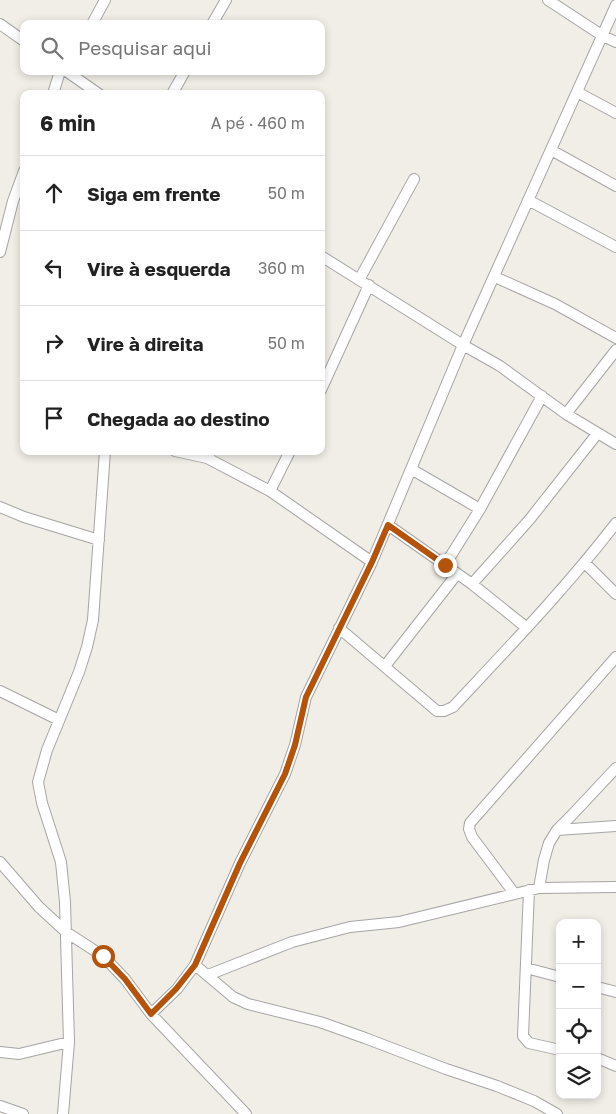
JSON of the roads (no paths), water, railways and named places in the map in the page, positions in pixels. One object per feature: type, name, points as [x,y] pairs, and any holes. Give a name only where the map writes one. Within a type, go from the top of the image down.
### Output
[{"type":"street","points":[[94,20],[105,0]]},
{"type":"street","points":[[214,20],[226,0]]},
{"type":"street","points":[[548,0],[603,36],[616,42]]},
{"type":"street","points":[[151,1014],[176,989],[195,965],[240,863],[285,774],[295,745],[306,697],[372,562],[463,345],[616,5]]},
{"type":"street","points":[[0,24],[20,38]]},
{"type":"street","points":[[53,90],[59,75]]},
{"type":"street","points":[[72,75],[92,90]]},
{"type":"street","points":[[174,90],[183,75]]},
{"type":"street","points":[[577,92],[616,113]]},
{"type":"street","points":[[551,150],[616,186]]},
{"type":"street","points":[[359,280],[414,180]]},
{"type":"street","points":[[0,252],[20,182]]},
{"type":"street","points":[[528,200],[616,247]]},
{"type":"street","points":[[325,259],[500,366],[566,414],[616,444]]},
{"type":"street","points":[[495,277],[555,304],[616,338]]},
{"type":"street","points":[[325,381],[369,285]]},
{"type":"street","points":[[566,414],[616,350]]},
{"type":"street","points":[[445,565],[480,509],[542,396]]},
{"type":"street","points":[[472,584],[530,519],[597,434]]},
{"type":"street","points":[[63,1114],[69,1042],[66,932],[61,862],[42,803],[38,782],[47,750],[79,672],[93,620],[106,455]]},
{"type":"street","points":[[209,455],[270,491],[372,562]]},
{"type":"street","points":[[270,491],[288,455]]},
{"type":"street","points":[[411,469],[480,509]]},
{"type":"street","points":[[0,507],[24,517],[99,540]]},
{"type":"street","points":[[340,628],[437,711],[444,711],[453,707],[528,628],[585,563],[616,523]]},
{"type":"street","points":[[388,525],[472,584],[528,628]]},
{"type":"street","points":[[585,563],[616,594]]},
{"type":"street","points":[[384,666],[457,574]]},
{"type":"street","points":[[514,893],[472,837],[469,829],[470,823],[616,657]]},
{"type":"street","points":[[0,691],[59,720]]},
{"type":"street","points":[[556,1049],[529,1043],[523,1036],[526,968],[534,889],[549,843],[556,830],[572,816],[616,768]]},
{"type":"street","points":[[556,830],[616,826]]},
{"type":"street","points":[[0,862],[38,907],[66,932],[103,956],[125,979],[151,1014],[246,1114]]},
{"type":"street","points":[[208,975],[300,940],[350,927],[399,922],[534,889],[616,887]]},
{"type":"street","points":[[195,965],[233,997],[248,1004],[320,1022],[365,1038],[534,1101],[557,1114]]},
{"type":"street","points":[[526,968],[556,976]]},
{"type":"street","points":[[601,988],[616,992]]},
{"type":"street","points":[[0,1052],[19,1054],[69,1042]]},
{"type":"street","points":[[601,1060],[616,1066]]},
{"type":"street","points":[[0,1106],[23,1114]]}]
